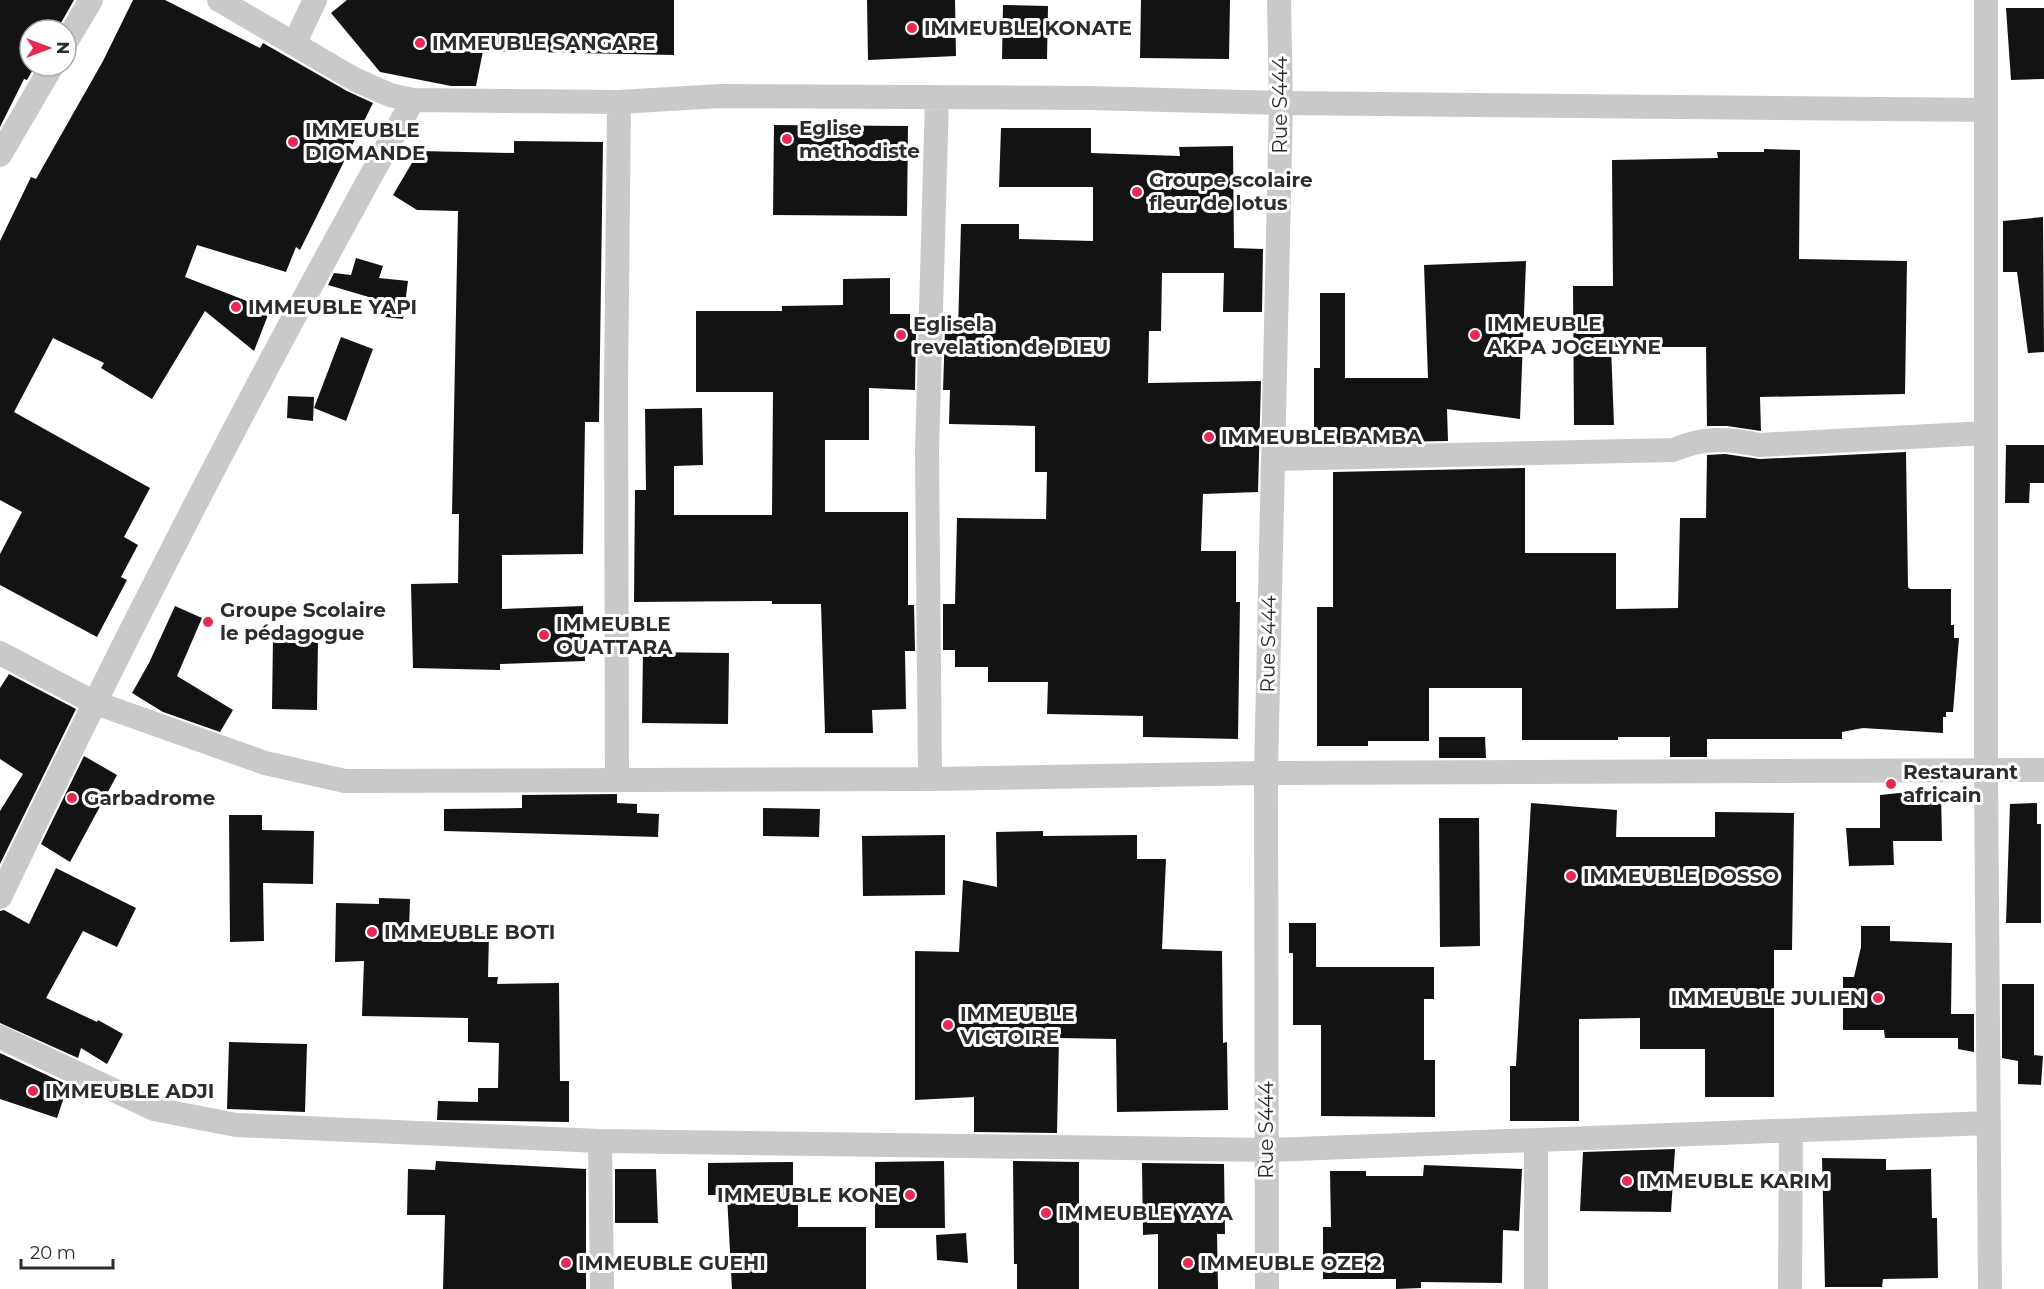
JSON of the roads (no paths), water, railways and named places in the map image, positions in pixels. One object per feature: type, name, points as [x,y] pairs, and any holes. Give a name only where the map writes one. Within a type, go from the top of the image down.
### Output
[{"type":"street","points":[[78,22],[91,0]]},
{"type":"street","points":[[219,0],[295,42],[354,79],[390,95],[412,100],[619,102],[720,96],[1090,98],[1281,103],[1986,110]]},
{"type":"street","points":[[295,42],[315,0]]},
{"type":"street","name":"Rue S444","points":[[1267,1289],[1266,773],[1281,103],[1279,0]]},
{"type":"street","points":[[1986,0],[1989,1289]]},
{"type":"street","points":[[0,155],[45,78]]},
{"type":"street","points":[[930,779],[927,452],[937,98]]},
{"type":"street","points":[[0,897],[93,702],[343,224],[412,100]]},
{"type":"street","points":[[617,779],[616,386],[619,102]]},
{"type":"street","points":[[1273,459],[1673,450],[1702,439],[1728,438],[1759,445],[1986,433]]},
{"type":"street","points":[[0,653],[93,702],[265,763],[345,781],[435,783],[617,779],[930,779],[1266,773],[2044,770]]},
{"type":"street","points":[[0,1037],[154,1109],[236,1125],[600,1141],[1266,1150],[1989,1123]]},
{"type":"street","points":[[1790,1289],[1791,1132]]},
{"type":"street","points":[[600,1141],[602,1289]]},
{"type":"street","points":[[1536,1141],[1536,1289]]},
{"type":"place","name":"IMMEUBLE KONATE","points":[[912,28]]},
{"type":"place","name":"IMMEUBLE SANGARE","points":[[420,43]]},
{"type":"place","name":"Eglise methodiste","points":[[787,139]]},
{"type":"place","name":"IMMEUBLE DIOMANDE","points":[[293,142]]},
{"type":"place","name":"Groupe scolaire fleur de lotus","points":[[1137,192]]},
{"type":"place","name":"IMMEUBLE YAPI","points":[[236,307]]},
{"type":"place","name":"Eglisela revelation de DIEU","points":[[901,335]]},
{"type":"place","name":"IMMEUBLE AKPA JOCELYNE","points":[[1475,335]]},
{"type":"place","name":"IMMEUBLE BAMBA","points":[[1209,437]]},
{"type":"place","name":"Groupe Scolaire le pédagogue","points":[[208,622]]},
{"type":"place","name":"IMMEUBLE OUATTARA","points":[[544,635]]},
{"type":"place","name":"Restaurant africain","points":[[1891,784]]},
{"type":"place","name":"Garbadrome","points":[[72,798]]},
{"type":"place","name":"IMMEUBLE DOSSO","points":[[1571,876]]},
{"type":"place","name":"IMMEUBLE BOTI","points":[[372,932]]},
{"type":"place","name":"IMMEUBLE JULIEN","points":[[1878,998]]},
{"type":"place","name":"IMMEUBLE VICTOIRE","points":[[948,1025]]},
{"type":"place","name":"IMMEUBLE ADJI","points":[[33,1091]]},
{"type":"place","name":"IMMEUBLE KARIM","points":[[1627,1181]]},
{"type":"place","name":"IMMEUBLE KONE","points":[[910,1195]]},
{"type":"place","name":"IMMEUBLE YAYA","points":[[1046,1213]]},
{"type":"place","name":"IMMEUBLE GUEHI","points":[[566,1263]]},
{"type":"place","name":"IMMEUBLE OZE 2","points":[[1188,1263]]}]
